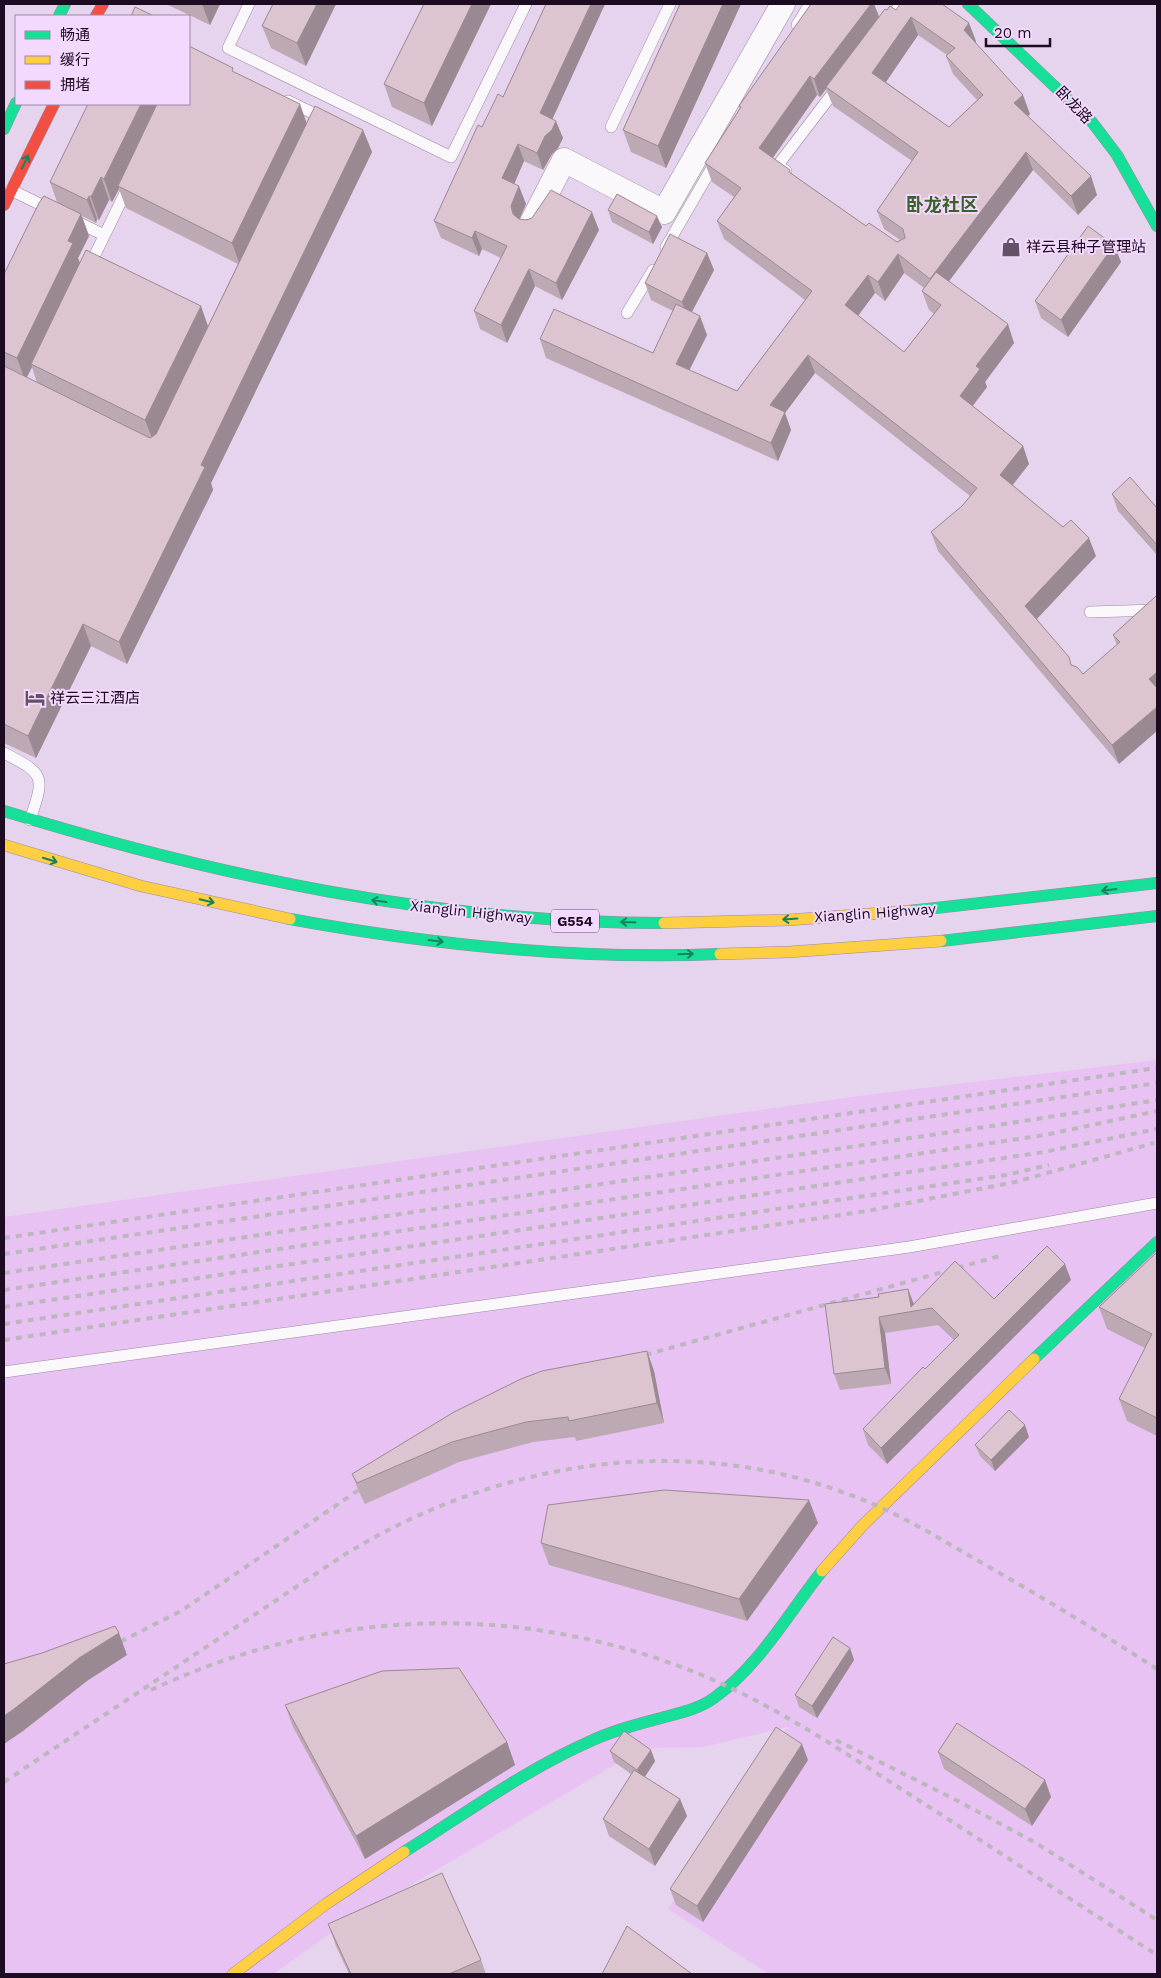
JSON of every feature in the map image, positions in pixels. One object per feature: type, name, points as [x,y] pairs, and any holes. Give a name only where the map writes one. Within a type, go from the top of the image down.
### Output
[{"type":"main road","name":"卧龙路","points":[[968,4],[1092,122],[1117,155],[1157,226]]},
{"type":"main road","points":[[4,129],[16,105]]},
{"type":"main road","points":[[4,206],[54,105]]},
{"type":"main road","name":"Xianglin Highway","points":[[4,811],[154,856],[264,881],[421,907],[570,921],[769,920],[967,906],[1157,883]]},
{"type":"main road","name":"G554","points":[[4,845],[146,886],[257,912],[408,938],[527,950],[667,955],[780,951],[970,938],[1157,916]]},
{"type":"main road","points":[[233,1974],[318,1910],[374,1871],[557,1757],[594,1739],[629,1726],[694,1709],[712,1700],[729,1687],[753,1661],[821,1573],[863,1526],[1124,1271],[1157,1242]]},
{"type":"street","points":[[531,224],[564,160],[664,212],[783,4]]},
{"type":"lane","points":[[249,4],[228,48],[451,157],[526,4]]},
{"type":"lane","points":[[611,128],[670,4]]},
{"type":"lane","points":[[791,35],[810,4]]},
{"type":"lane","points":[[878,32],[900,4]]},
{"type":"lane","points":[[794,176],[778,165],[849,71]]},
{"type":"lane","points":[[278,96],[321,118],[312,135]]},
{"type":"lane","points":[[627,314],[722,150]]},
{"type":"lane","points":[[83,278],[134,174]]},
{"type":"lane","points":[[11,190],[104,235]]},
{"type":"lane","points":[[1090,612],[1156,610]]},
{"type":"lane","points":[[1140,623],[1156,610]]},
{"type":"lane","points":[[4,753],[32,767],[40,781],[40,792],[30,820]]},
{"type":"lane","points":[[4,1372],[909,1247],[1157,1203]]},
{"type":"shaded area","points":[[1157,1060],[1157,1974],[769,1974],[668,1909],[787,1727],[703,1747],[643,1748],[338,1928],[273,1974],[4,1974],[4,1217],[874,1094]]},
{"type":"building","points":[[273,4],[317,4],[297,43],[262,26]]},
{"type":"building","points":[[424,4],[472,4],[424,103],[384,84]]},
{"type":"building","points":[[546,4],[591,4],[540,113],[556,121],[552,130],[545,136],[537,153],[518,144],[502,178],[519,186],[511,206],[513,214],[519,219],[526,220],[532,218],[551,190],[592,212],[556,283],[529,269],[501,325],[474,311],[507,246],[475,231],[472,238],[434,221],[478,125],[482,127],[498,94],[503,97]]},
{"type":"building","points":[[680,4],[723,4],[658,146],[623,130]]},
{"type":"building","points":[[811,4],[871,4],[814,79],[810,76],[759,148],[790,170],[789,172],[866,226],[869,223],[897,242],[905,238],[903,229],[877,211],[918,152],[826,87],[885,9],[887,10],[890,6],[896,10],[900,4],[942,4],[969,23],[964,30],[1023,95],[1014,103],[1091,176],[1071,196],[1026,152],[930,279],[898,254],[878,282],[868,275],[845,305],[904,352],[941,305],[922,291],[936,272],[1008,324],[976,366],[980,369],[960,396],[1023,446],[1000,475],[1063,527],[1071,520],[1089,538],[1025,606],[1069,657],[1071,665],[1077,667],[1083,674],[1120,642],[1113,635],[1156,596],[1157,598],[1157,672],[1149,679],[1157,688],[1157,707],[1112,745],[931,532],[962,506],[977,488],[808,355],[770,405],[785,412],[771,443],[540,339],[554,309],[653,353],[676,304],[700,316],[676,364],[737,391],[812,291],[717,221],[741,188],[705,163],[741,107],[739,106]],"holes":[[[911,17],[955,48],[946,56],[983,95],[949,127],[872,73]]]},
{"type":"building","points":[[135,7],[152,15],[131,15]]},
{"type":"building","points":[[190,46],[233,68],[232,71],[300,104],[232,243],[118,186],[157,105],[190,105]]},
{"type":"building","points":[[88,105],[141,105],[104,179],[101,177],[91,197],[89,196],[87,200],[50,182]]},
{"type":"building","points":[[315,106],[363,130],[201,465],[205,467],[119,642],[83,624],[28,736],[4,724],[4,366],[150,438],[156,434]]},
{"type":"building","points":[[617,194],[657,216],[649,232],[608,210]]},
{"type":"building","points":[[44,196],[81,214],[68,241],[73,243],[17,358],[4,352],[4,274]]},
{"type":"building","points":[[1088,226],[1114,245],[1061,320],[1035,301]]},
{"type":"building","points":[[670,234],[707,253],[682,302],[645,283]]},
{"type":"building","points":[[86,250],[201,306],[145,420],[31,364]]},
{"type":"building","points":[[1130,477],[1157,508],[1157,545],[1112,494]]},
{"type":"building","points":[[1047,1246],[1065,1264],[881,1448],[863,1429],[923,1367],[925,1369],[959,1335],[932,1308],[879,1317],[885,1368],[834,1374],[825,1304],[879,1297],[878,1294],[908,1289],[911,1307],[955,1261],[994,1299]]},
{"type":"building","points":[[1157,1252],[1157,1418],[1119,1399],[1152,1334],[1099,1307]]},
{"type":"building","points":[[647,1351],[657,1403],[569,1421],[568,1417],[526,1422],[452,1442],[357,1483],[352,1474],[454,1412],[521,1379],[542,1371]]},
{"type":"building","points":[[1009,1410],[1025,1425],[991,1460],[975,1445]]},
{"type":"building","points":[[664,1490],[809,1500],[739,1599],[541,1543],[548,1505]]},
{"type":"building","points":[[115,1626],[119,1633],[79,1658],[4,1716],[4,1664],[42,1653]]},
{"type":"building","points":[[833,1637],[850,1648],[812,1706],[795,1695]]},
{"type":"building","points":[[459,1668],[507,1742],[356,1836],[285,1705],[382,1671]]},
{"type":"building","points":[[957,1723],[1045,1780],[1025,1809],[938,1752]]},
{"type":"building","points":[[776,1727],[802,1744],[697,1906],[670,1889]]},
{"type":"building","points":[[624,1731],[651,1750],[637,1770],[610,1751]]},
{"type":"building","points":[[634,1770],[680,1799],[649,1849],[603,1819]]},
{"type":"building","points":[[442,1873],[481,1960],[449,1974],[351,1974],[328,1924]]},
{"type":"building","points":[[627,1926],[692,1974],[602,1974]]},
{"type":"railway","points":[[4,1238],[1157,1068]]},
{"type":"railway","points":[[4,1254],[1157,1083]]},
{"type":"railway","points":[[4,1273],[1157,1100]]},
{"type":"railway","points":[[4,1290],[1045,1135],[1157,1111]]},
{"type":"railway","points":[[4,1307],[1044,1152],[1157,1129]]},
{"type":"railway","points":[[4,1340],[867,1211],[1015,1182],[1154,1143]]},
{"type":"railway","points":[[4,1324],[1006,1175],[1049,1165]]},
{"type":"railway","points":[[634,1358],[1000,1256]]},
{"type":"railway","points":[[4,1782],[344,1555],[401,1523],[462,1498],[524,1479],[588,1466],[652,1461],[717,1464],[782,1474],[862,1499],[928,1532],[1044,1599],[1157,1669]]},
{"type":"railway","points":[[110,1647],[181,1611],[369,1483]]},
{"type":"railway","points":[[151,1690],[216,1663],[282,1643],[348,1630],[415,1624],[483,1624],[550,1632],[617,1646],[714,1680],[798,1724],[1157,1955]]},
{"type":"railway","points":[[836,1740],[956,1800],[1036,1843],[1157,1920]]},
{"type":"traffic: fast","points":[[60,15],[65,4]]},
{"type":"traffic: fast","points":[[968,4],[1092,122],[1117,155],[1157,226]]},
{"type":"traffic: fast","points":[[4,129],[15,105]]},
{"type":"traffic: fast","points":[[4,811],[166,856],[330,892],[496,915],[580,921],[664,923]]},
{"type":"traffic: fast","points":[[909,911],[1157,883]]},
{"type":"traffic: fast","points":[[941,941],[1157,916]]},
{"type":"traffic: fast","points":[[290,919],[397,936],[504,948],[612,955],[720,954]]},
{"type":"traffic: fast","points":[[1034,1359],[1157,1242]]},
{"type":"traffic: fast","points":[[404,1852],[520,1778],[568,1752],[610,1733],[689,1710],[714,1698],[745,1671],[759,1655],[822,1571]]},
{"type":"traffic: slow","points":[[4,845],[141,886],[290,919]]},
{"type":"traffic: slow","points":[[664,923],[788,920],[909,911]]},
{"type":"traffic: slow","points":[[720,954],[789,952],[941,941]]},
{"type":"traffic: slow","points":[[822,1571],[863,1525],[1034,1359]]},
{"type":"traffic: slow","points":[[233,1974],[326,1904],[404,1852]]},
{"type":"traffic: jam","points":[[97,15],[103,4]]},
{"type":"traffic: jam","points":[[4,205],[54,105]]},
{"type":"place","name":"祥云县种子管理站","points":[[1011,247]]},
{"type":"place","name":"祥云三江酒店","points":[[35,698]]},
{"type":"district","name":"卧龙社区","points":[[942,205]]}]
